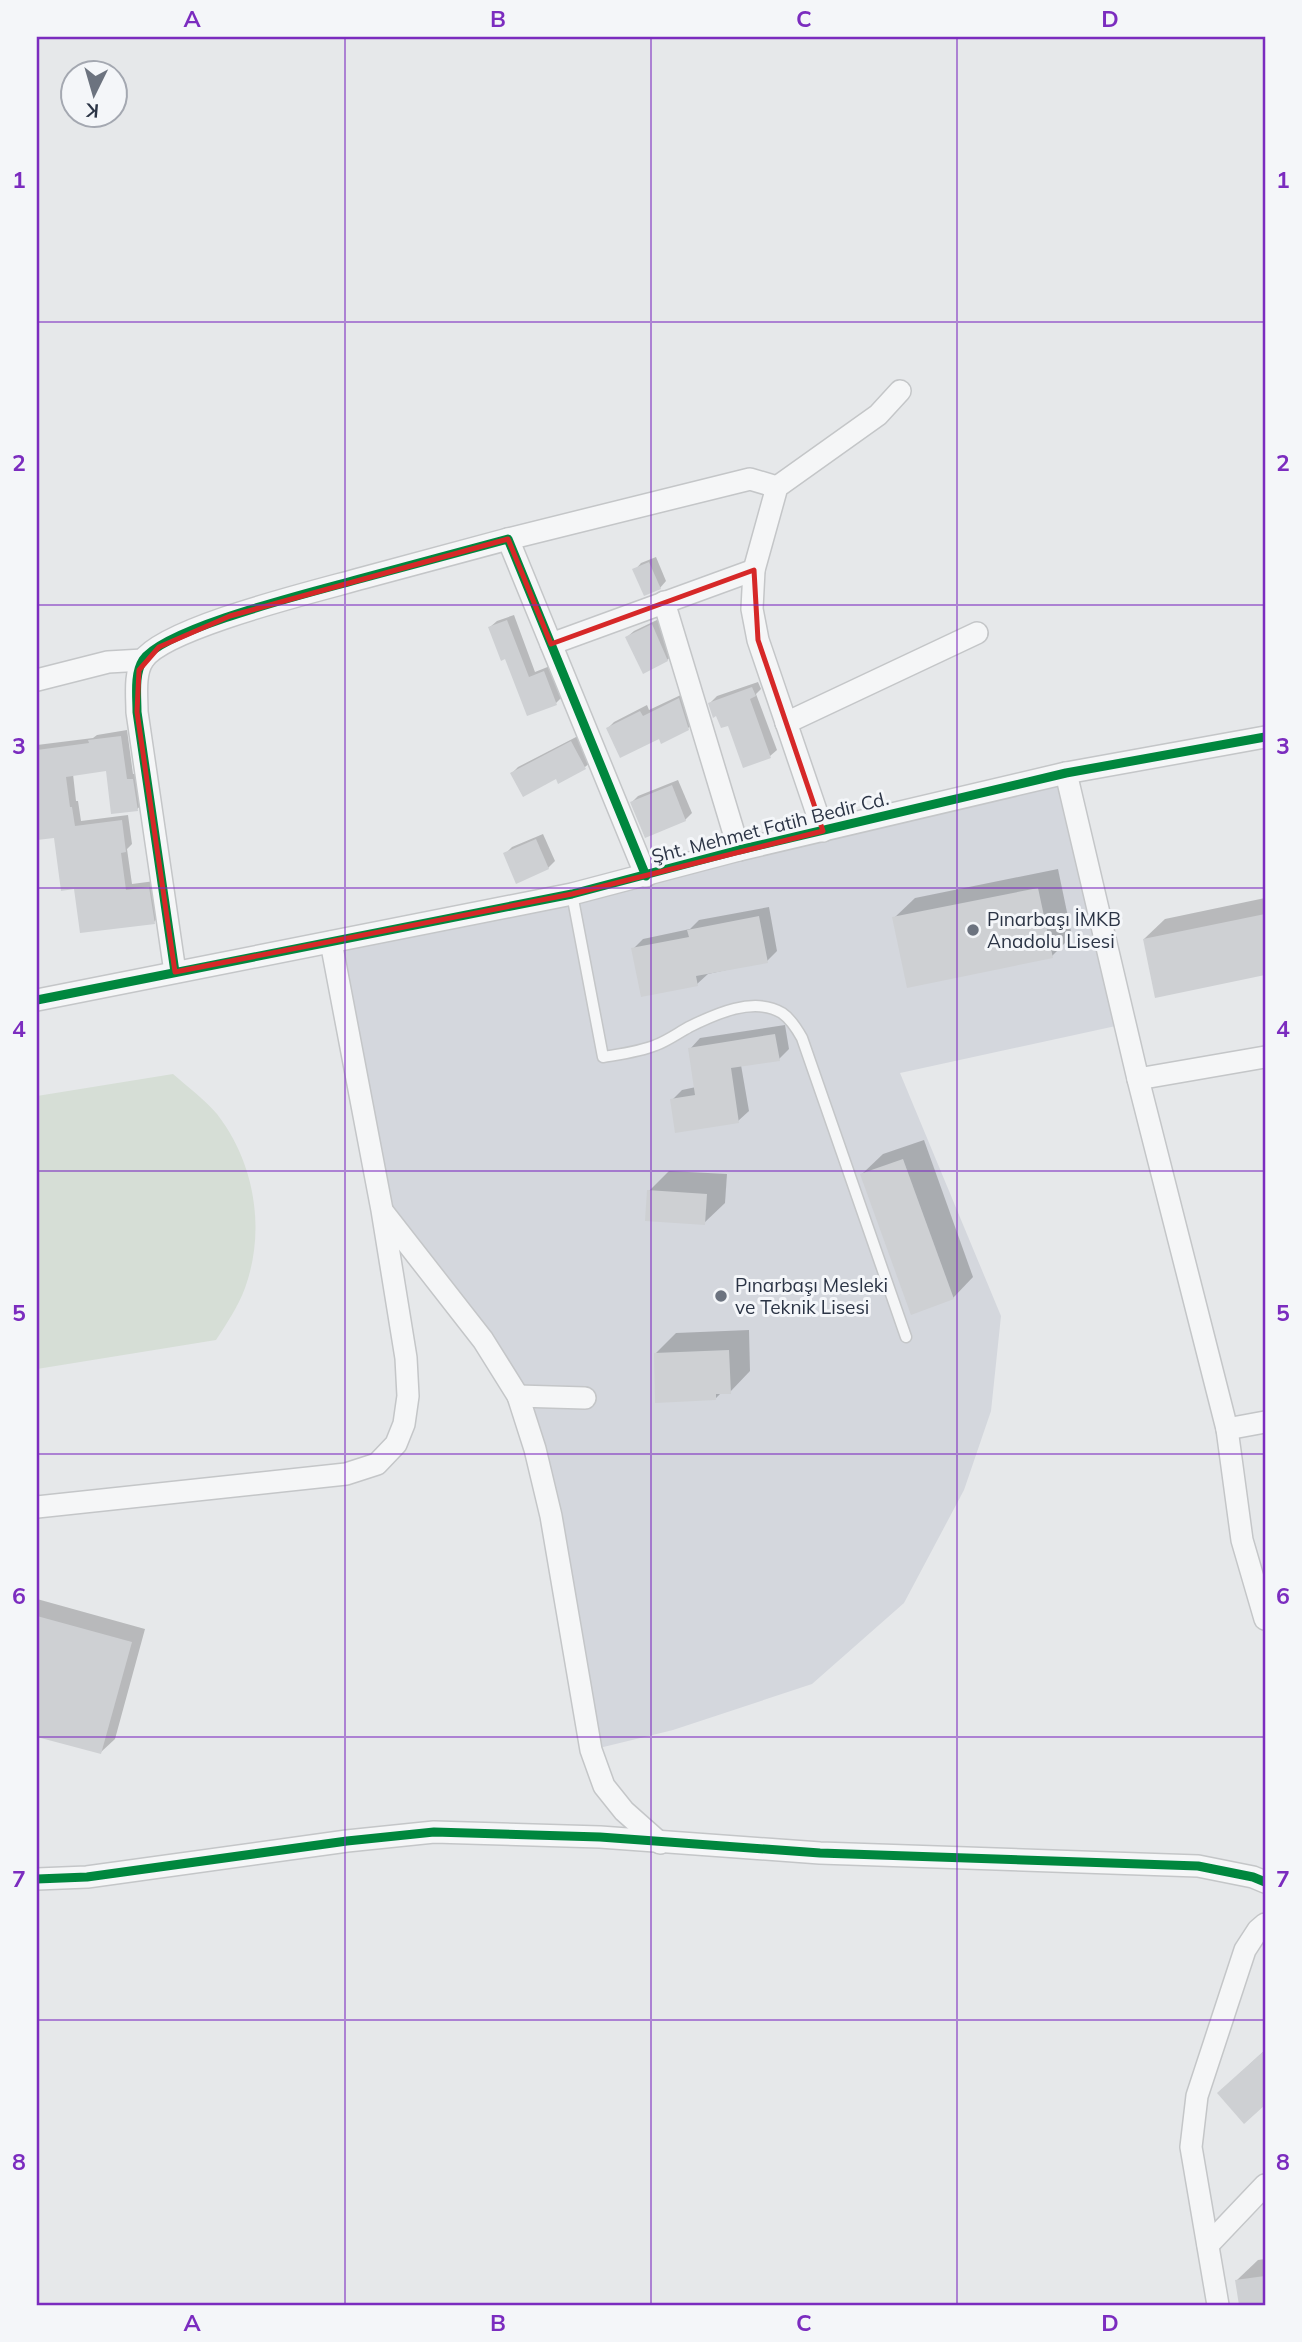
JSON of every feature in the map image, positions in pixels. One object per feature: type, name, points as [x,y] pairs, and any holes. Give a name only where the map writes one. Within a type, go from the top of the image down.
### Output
[{"type":"street","points":[[823,831],[758,640],[752,609],[754,570],[778,488],[878,415],[900,391]]},
{"type":"street","points":[[37,680],[108,662],[143,660],[171,640],[230,616],[508,539],[750,480],[778,488]]},
{"type":"street","points":[[508,539],[646,876]]},
{"type":"street","points":[[551,644],[754,570]]},
{"type":"street","points":[[664,601],[739,850]]},
{"type":"street","points":[[786,723],[977,633]]},
{"type":"street","points":[[143,660],[138,679],[137,712],[175,972]]},
{"type":"street","name":"Şht. Mehmet Fatih Bedir Cd.","points":[[37,997],[572,894],[739,850],[1066,773],[1265,737]]},
{"type":"street","points":[[1066,773],[1138,1079],[1227,1429],[1242,1540],[1265,1619]]},
{"type":"street","points":[[37,1507],[346,1474],[377,1464],[396,1444],[404,1424],[408,1396],[406,1358],[382,1210],[331,942]]},
{"type":"street","points":[[1138,1079],[1265,1057]]},
{"type":"street","points":[[382,1210],[483,1340],[518,1396],[535,1449],[551,1516],[591,1750],[604,1786],[624,1811],[660,1843]]},
{"type":"street","points":[[518,1396],[585,1398]]},
{"type":"street","points":[[1227,1429],[1265,1422]]},
{"type":"street","points":[[37,1879],[87,1877],[347,1841],[434,1832],[600,1837],[820,1853],[1198,1866],[1265,1882]]},
{"type":"street","points":[[1218,2305],[1191,2147],[1197,2096],[1245,1950],[1265,1924]]},
{"type":"street","points":[[1208,2245],[1265,2185]]},
{"type":"lane","points":[[572,894],[603,1057],[636,1052],[658,1045],[713,1015],[751,1006],[774,1009],[793,1023],[802,1038],[906,1337]]},
{"type":"highlighted area","points":[[508,539],[551,644],[754,570],[758,640],[823,831],[572,894],[175,972],[137,712],[139,670],[159,647],[230,616]]},
{"type":"shaded area","name":"Pınarbaşı Mesleki ve Teknik Lisesi","points":[[1066,773],[1125,1024],[900,1073],[1001,1316],[991,1411],[964,1490],[904,1603],[812,1684],[673,1730],[591,1750],[518,1396],[382,1210],[331,942]]},
{"type":"shaded area","points":[[173,1074],[217,1114],[230,1133],[248,1175],[253,1198],[255,1243],[242,1295],[216,1340],[37,1369],[37,1096]]},
{"type":"building","points":[[649,562],[661,589],[644,596],[632,569]]},
{"type":"building","points":[[507,620],[529,677],[544,671],[557,705],[527,716],[505,659],[501,661],[488,627]]},
{"type":"building","points":[[652,624],[668,661],[643,674],[625,637]]},
{"type":"building","points":[[752,687],[756,696],[750,699],[771,758],[743,768],[728,726],[721,728],[716,716],[713,718],[708,703]]},
{"type":"building","points":[[679,698],[689,730],[661,744],[659,739],[620,758],[606,728],[640,711],[643,716]]},
{"type":"building","points":[[121,736],[127,779],[133,779],[138,811],[111,814],[106,771],[66,777],[70,807],[75,826],[122,820],[126,852],[121,853],[126,890],[149,887],[155,924],[80,933],[74,889],[61,891],[54,838],[37,840],[37,750]]},
{"type":"building","points":[[571,741],[586,769],[558,784],[556,779],[523,797],[510,773]]},
{"type":"building","points":[[672,785],[686,821],[645,838],[630,802]]},
{"type":"building","points":[[536,839],[549,869],[516,884],[503,853]]},
{"type":"building","points":[[1038,888],[1053,958],[907,988],[892,917]]},
{"type":"building","points":[[1265,914],[1265,975],[1155,998],[1143,939]]},
{"type":"building","points":[[759,916],[768,963],[696,976],[698,986],[641,997],[631,948],[689,937],[687,930]]},
{"type":"building","points":[[775,1034],[780,1061],[731,1068],[739,1123],[675,1133],[670,1099],[695,1095],[688,1048]]},
{"type":"building","points":[[903,1159],[954,1299],[911,1315],[860,1174]]},
{"type":"building","points":[[647,1190],[707,1194],[705,1225],[645,1221]]},
{"type":"building","points":[[729,1350],[731,1394],[716,1394],[716,1400],[655,1403],[654,1353]]},
{"type":"building","points":[[37,1616],[132,1642],[101,1754],[37,1737]]},
{"type":"building","points":[[1265,2050],[1265,2105],[1244,2124],[1217,2093]]},
{"type":"building","points":[[1265,2276],[1265,2305],[1239,2305],[1235,2280]]},
{"type":"cycle path","points":[[175,972],[137,712],[137,678],[143,660],[157,647],[181,635],[246,611],[508,539],[646,876]]},
{"type":"cycle path","points":[[37,1000],[572,894],[739,850],[1066,773],[1265,737]]},
{"type":"cycle path","points":[[37,1879],[87,1877],[347,1841],[434,1832],[600,1837],[820,1853],[1198,1866],[1265,1882]]},
{"type":"place","name":"Pınarbaşı İMKB Anadolu Lisesi","points":[[973,930]]},
{"type":"place","name":"Pınarbaşı Mesleki ve Teknik Lisesi","points":[[721,1296]]}]
